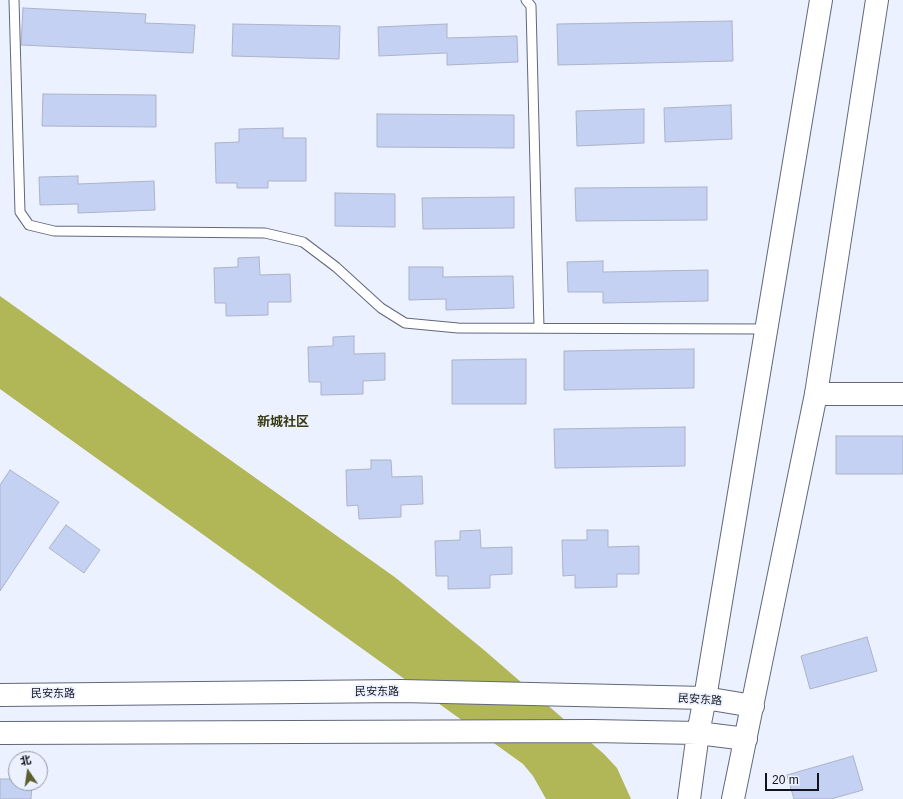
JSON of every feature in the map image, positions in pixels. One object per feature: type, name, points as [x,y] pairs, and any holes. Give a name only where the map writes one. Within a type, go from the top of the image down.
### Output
[{"type":"main road","points":[[689,799],[698,733],[821,0]]},
{"type":"main road","points":[[733,799],[816,394],[877,0]]},
{"type":"main road","points":[[816,394],[903,394]]},
{"type":"main road","name":"民安东路","points":[[0,695],[401,691],[705,698],[752,706]]},
{"type":"main road","points":[[0,733],[592,731],[698,733],[746,739]]},
{"type":"lane","points":[[14,0],[20,212],[29,225],[54,231],[264,233],[303,242],[336,267],[381,308],[405,323],[458,328],[766,329]]},
{"type":"lane","points":[[526,0],[531,6],[539,328]]},
{"type":"shaded area","points":[[0,296],[396,578],[484,650],[604,754],[617,768],[631,799],[546,799],[533,776],[523,764],[0,389]]},
{"type":"building","points":[[23,8],[146,14],[145,23],[195,25],[193,53],[21,45]]},
{"type":"building","points":[[732,21],[733,61],[558,65],[557,24]]},
{"type":"building","points":[[233,24],[340,26],[339,59],[232,56]]},
{"type":"building","points":[[447,24],[447,38],[517,36],[518,62],[447,65],[447,53],[379,56],[378,27]]},
{"type":"building","points":[[43,94],[156,95],[156,127],[42,126]]},
{"type":"building","points":[[731,105],[732,139],[665,142],[664,108]]},
{"type":"building","points":[[644,109],[644,143],[577,146],[576,111]]},
{"type":"building","points":[[377,114],[514,115],[514,148],[377,147]]},
{"type":"building","points":[[283,128],[283,138],[306,138],[306,181],[268,181],[268,188],[237,188],[237,183],[216,183],[215,143],[239,142],[239,129]]},
{"type":"building","points":[[78,176],[78,184],[154,181],[155,210],[78,213],[78,204],[40,205],[39,177]]},
{"type":"building","points":[[707,187],[707,220],[576,221],[575,188]]},
{"type":"building","points":[[335,193],[395,194],[395,227],[335,226]]},
{"type":"building","points":[[514,197],[514,228],[423,229],[422,198]]},
{"type":"building","points":[[259,257],[260,275],[290,274],[291,302],[268,302],[268,315],[226,316],[226,303],[215,303],[214,268],[238,267],[238,258]]},
{"type":"building","points":[[603,261],[603,272],[708,270],[708,301],[603,303],[603,292],[568,292],[567,262]]},
{"type":"building","points":[[409,267],[443,267],[443,277],[513,276],[514,308],[446,310],[446,299],[409,300]]},
{"type":"building","points":[[354,336],[354,354],[385,353],[385,380],[363,381],[363,394],[321,395],[321,382],[309,382],[308,347],[333,346],[333,337]]},
{"type":"building","points":[[694,349],[694,388],[564,390],[564,351]]},
{"type":"building","points":[[526,359],[526,404],[452,404],[452,360]]},
{"type":"building","points":[[685,427],[685,466],[555,468],[554,429]]},
{"type":"building","points":[[836,436],[903,436],[903,474],[836,474]]},
{"type":"building","points":[[371,460],[391,460],[392,477],[422,476],[423,504],[401,505],[401,517],[359,519],[358,505],[347,506],[346,470],[371,469]]},
{"type":"building","points":[[10,470],[59,502],[0,591],[0,485]]},
{"type":"building","points":[[66,525],[100,550],[84,573],[49,548]]},
{"type":"building","points":[[480,530],[481,548],[512,547],[512,574],[490,575],[490,588],[448,589],[448,576],[436,576],[435,541],[460,540],[460,531]]},
{"type":"building","points":[[587,530],[608,530],[608,547],[639,546],[639,574],[617,574],[617,587],[575,588],[575,575],[563,576],[562,540],[587,540]]},
{"type":"building","points":[[867,637],[877,671],[810,689],[801,656]]},
{"type":"building","points":[[853,756],[863,790],[831,799],[794,799],[787,775]]},
{"type":"building","points":[[0,779],[8,779],[8,791],[32,791],[31,799],[0,799]]},
{"type":"district","name":"新城社区","points":[[283,422]]}]
